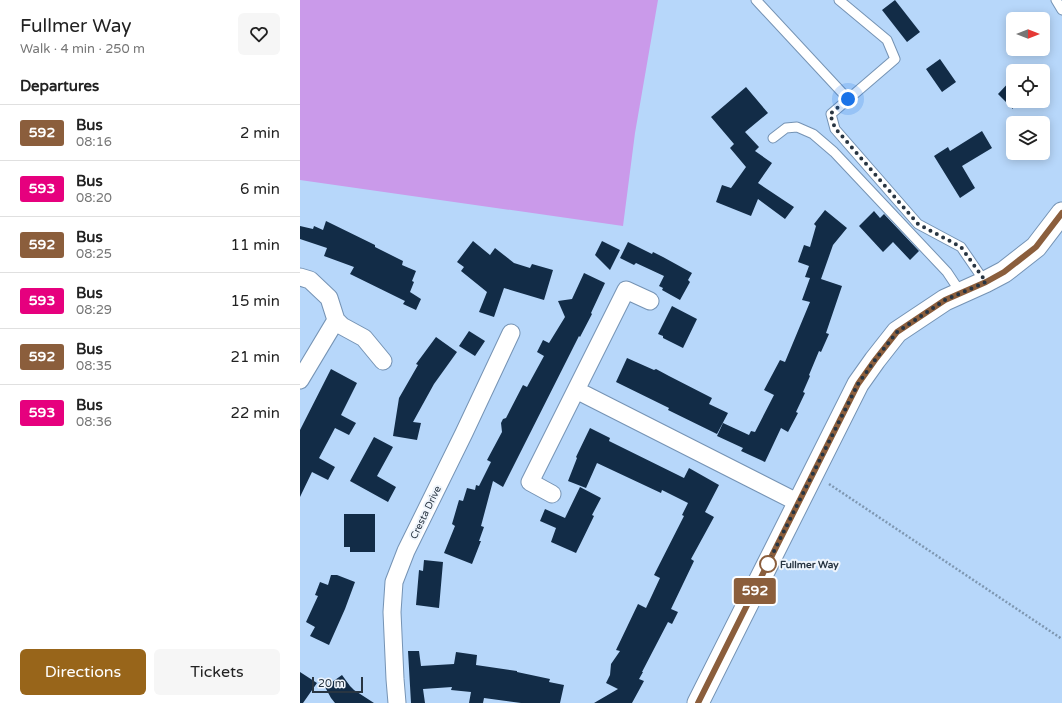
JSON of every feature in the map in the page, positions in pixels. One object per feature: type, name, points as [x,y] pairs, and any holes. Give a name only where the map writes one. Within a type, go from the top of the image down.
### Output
[{"type":"street","points":[[698,703],[858,384],[875,360],[897,332],[945,300],[986,282],[1004,272],[1036,247],[1062,213]]},
{"type":"street","points":[[300,277],[310,280],[329,298],[336,320],[342,326],[364,338],[382,360]]},
{"type":"street","points":[[552,494],[530,482],[626,290],[650,301]]},
{"type":"street","points":[[300,380],[336,320]]},
{"type":"street","name":"Cresta Drive","points":[[397,703],[392,612],[394,582],[410,544],[511,333]]},
{"type":"street","points":[[576,390],[799,504]]},
{"type":"lane","points":[[756,0],[848,99]]},
{"type":"lane","points":[[839,0],[887,40],[895,59],[830,114],[835,128],[918,224],[961,247],[986,282]]},
{"type":"lane","points":[[1056,0],[1062,10]]},
{"type":"lane","points":[[773,138],[786,128],[797,127],[813,134],[834,152],[947,272],[961,293]]},
{"type":"path","points":[[813,473],[1062,639]]},
{"type":"shaded area","points":[[300,0],[658,0],[635,133],[623,226],[300,180]]},
{"type":"building","points":[[895,0],[920,32],[907,42],[882,10]]},
{"type":"building","points":[[940,59],[956,82],[942,92],[926,69]]},
{"type":"building","points":[[1006,85],[1006,102],[998,94]]},
{"type":"building","points":[[746,87],[768,113],[745,132],[759,147],[755,151],[772,163],[758,183],[794,207],[785,219],[758,199],[751,216],[716,202],[722,185],[731,188],[746,167],[730,148],[734,144],[711,117]]},
{"type":"building","points":[[982,131],[992,148],[962,166],[975,188],[960,198],[934,156],[948,147],[950,151]]},
{"type":"building","points":[[825,210],[847,228],[833,245],[821,279],[842,286],[826,333],[829,334],[821,352],[819,351],[809,375],[810,376],[803,392],[805,393],[796,412],[798,413],[788,432],[781,428],[765,462],[741,451],[743,448],[717,436],[723,423],[749,435],[751,431],[755,432],[774,395],[764,390],[780,360],[785,362],[810,302],[802,300],[810,278],[805,277],[809,266],[798,262],[804,245],[810,247],[816,226],[814,224]]},
{"type":"building","points":[[874,211],[880,218],[884,214],[919,251],[910,260],[893,242],[883,252],[859,226]]},
{"type":"building","points":[[326,221],[375,245],[375,247],[403,261],[402,265],[416,271],[410,292],[421,299],[416,310],[403,304],[405,301],[350,274],[354,267],[324,256],[327,248],[300,239],[300,226],[313,229],[314,226],[323,230]]},
{"type":"building","points":[[473,241],[490,255],[495,248],[514,263],[530,268],[532,264],[553,270],[544,300],[504,288],[494,317],[479,312],[487,292],[461,271],[464,267],[457,262]]},
{"type":"building","points":[[602,241],[620,250],[610,270],[595,255]]},
{"type":"building","points":[[628,242],[652,254],[653,252],[692,273],[688,280],[690,282],[680,300],[662,290],[663,288],[659,286],[664,276],[636,263],[634,265],[620,258]]},
{"type":"building","points":[[584,273],[605,283],[591,313],[592,314],[580,337],[579,336],[503,487],[493,481],[481,526],[484,527],[479,541],[481,541],[472,564],[444,553],[455,526],[452,524],[459,500],[463,501],[467,488],[475,490],[476,485],[479,486],[491,462],[487,460],[502,432],[501,423],[503,419],[506,418],[523,385],[527,387],[544,356],[537,352],[543,340],[549,343],[565,317],[558,301],[572,299]]},
{"type":"building","points":[[672,306],[697,319],[683,348],[658,334]]},
{"type":"building","points":[[469,331],[485,341],[475,356],[459,346]]},
{"type":"building","points":[[436,337],[457,352],[434,384],[413,422],[421,423],[417,440],[393,436],[399,398],[418,365],[416,364]]},
{"type":"building","points":[[627,358],[654,370],[656,369],[712,398],[709,404],[728,413],[717,434],[616,382]]},
{"type":"building","points":[[331,369],[357,383],[341,415],[356,423],[349,435],[335,428],[319,458],[335,467],[328,480],[312,472],[300,497],[300,430]]},
{"type":"building","points":[[590,428],[610,438],[609,441],[684,478],[689,468],[719,485],[705,512],[714,517],[691,559],[694,561],[671,609],[678,612],[672,624],[668,622],[642,672],[639,679],[644,681],[632,703],[594,703],[618,689],[606,683],[610,675],[611,664],[620,651],[616,650],[638,604],[646,608],[660,578],[654,575],[684,516],[682,515],[688,503],[662,490],[661,493],[597,463],[586,488],[568,481],[577,458],[576,457]]},
{"type":"building","points":[[374,437],[393,447],[377,476],[396,487],[388,502],[350,481]]},
{"type":"building","points":[[580,487],[601,498],[576,553],[551,542],[556,528],[540,521],[545,509],[565,518]]},
{"type":"building","points":[[344,514],[375,514],[375,552],[350,552],[350,547],[344,547]]},
{"type":"building","points":[[424,560],[443,562],[439,608],[416,605],[419,570],[423,571]]},
{"type":"building","points":[[331,575],[337,575],[355,582],[329,645],[310,636],[315,627],[306,622],[318,596],[315,595],[320,582],[328,585]]},
{"type":"building","points":[[408,651],[419,651],[421,666],[454,664],[456,652],[477,655],[476,665],[517,671],[550,679],[549,682],[564,685],[560,703],[521,703],[484,698],[483,703],[469,703],[471,692],[451,690],[452,687],[423,689],[425,703],[411,703]]},
{"type":"building","points":[[300,672],[317,683],[303,703],[300,703]]},
{"type":"building","points":[[342,675],[354,690],[374,703],[335,703],[325,687]]},
{"type":"bus line","name":"592","points":[[698,703],[858,384],[875,360],[897,332],[945,300],[986,282],[1004,272],[1036,247],[1062,213]]},
{"type":"place","name":"Fullmer Way","points":[[768,564]]},
{"type":"route","points":[[768,564],[766,567],[858,384],[875,360],[897,332],[945,300],[986,282],[961,247],[918,224],[835,128],[830,114],[848,99]]}]
